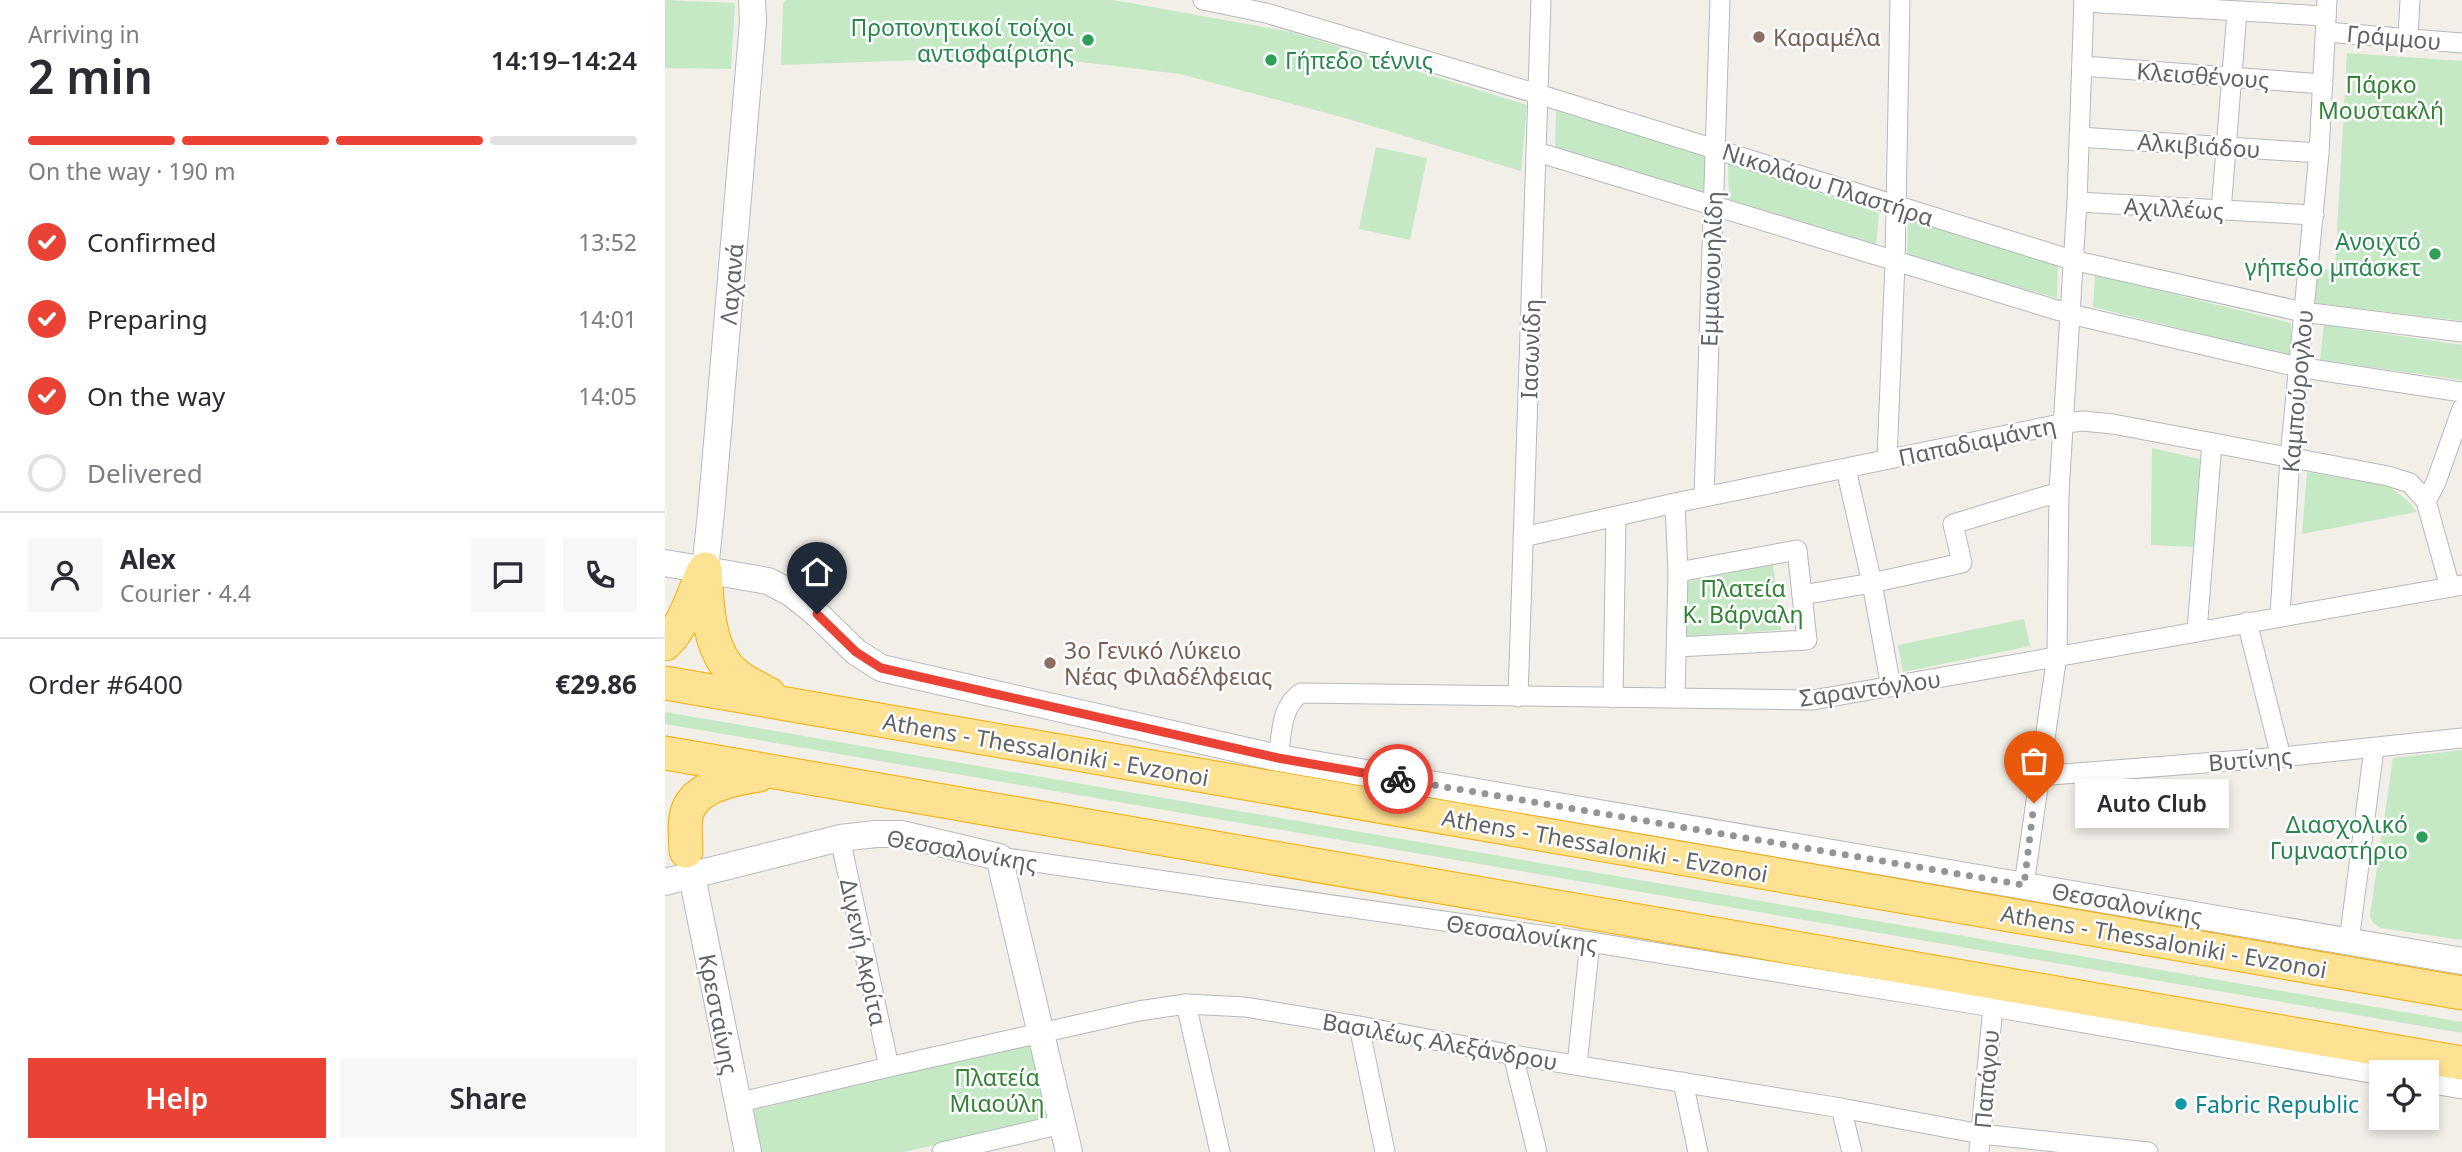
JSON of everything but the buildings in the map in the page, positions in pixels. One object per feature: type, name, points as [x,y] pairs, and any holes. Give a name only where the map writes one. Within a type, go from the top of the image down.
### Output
[{"type":"highway","points":[[665,644],[674,635],[705,569]]},
{"type":"highway","points":[[705,569],[712,631],[727,666],[743,680],[794,705]]},
{"type":"highway","name":"Athens - Thessaloniki - Evzonoi","points":[[665,683],[2462,993]]},
{"type":"highway","points":[[665,753],[2462,1063]]},
{"type":"highway","points":[[681,870],[686,815],[695,801],[712,786],[729,780],[778,773]]},
{"type":"highway","points":[[665,805],[681,870]]},
{"type":"street","name":"Λαχανά","points":[[705,569],[753,22],[751,0]]},
{"type":"street","name":"Νικολάου Πλαστήρα","points":[[1203,0],[1266,7],[2071,260],[2303,312],[2462,332]]},
{"type":"street","name":"Ιασωνίδη","points":[[1518,697],[1541,0]]},
{"type":"street","name":"Εμμανουηλίδη","points":[[1704,497],[1720,0]]},
{"type":"street","points":[[1888,459],[1900,0]]},
{"type":"street","points":[[2408,38],[2410,0]]},
{"type":"street","points":[[2024,885],[2057,656],[2059,492],[2065,423],[2071,260],[2077,202],[2084,1]]},
{"type":"street","name":"Γράμμου","points":[[2084,1],[2180,4],[2237,12],[2326,16],[2408,38],[2462,43]]},
{"type":"street","points":[[2221,211],[2237,12]]},
{"type":"street","name":"Καμπούρογλου","points":[[2280,615],[2290,457],[2319,153],[2326,16]]},
{"type":"street","name":"Κλεισθένους","points":[[2082,66],[2323,84]]},
{"type":"street","name":"Αλκιβιάδου","points":[[2079,137],[2319,153]]},
{"type":"street","points":[[1537,152],[2070,314],[2298,367],[2462,392]]},
{"type":"street","name":"Αχιλλέως","points":[[2077,202],[2314,215]]},
{"type":"street","points":[[2456,586],[2426,501],[2436,482],[2462,409]]},
{"type":"street","name":"Παπαδιαμάντη","points":[[1523,537],[1675,503],[2083,421],[2388,476],[2410,483],[2426,501]]},
{"type":"street","points":[[2197,631],[2212,443]]},
{"type":"street","points":[[1846,469],[1872,583],[1891,687]]},
{"type":"street","points":[[1802,595],[1962,563],[1953,524],[2059,492]]},
{"type":"street","points":[[1675,503],[1678,572],[1675,698]]},
{"type":"street","points":[[1613,698],[1616,516]]},
{"type":"street","points":[[1677,647],[1807,640],[1797,550],[1678,572]]},
{"type":"street","name":"Θεσσαλονίκης","points":[[665,563],[768,581],[791,593],[856,652],[881,668],[1278,758],[2462,961]]},
{"type":"street","name":"Σαραντόγλου","points":[[1278,758],[1286,708],[1292,699],[1301,693],[1795,701],[1831,698],[2280,615],[2456,586]]},
{"type":"street","points":[[2246,622],[2281,757]]},
{"type":"street","name":"Βυτίνης","points":[[2038,776],[2281,757],[2462,738]]},
{"type":"street","points":[[2349,942],[2374,748]]},
{"type":"street","name":"Θεσσαλονίκης","points":[[681,870],[840,838],[901,834],[999,858],[1591,942],[1993,1007],[2369,1073]]},
{"type":"street","name":"Διγενή Ακρίτα","points":[[840,838],[889,1067]]},
{"type":"street","points":[[999,858],[1069,1152]]},
{"type":"street","name":"Κρεσταίνης","points":[[681,870],[748,1152]]},
{"type":"street","points":[[1577,1065],[1591,942]]},
{"type":"street","points":[[1186,1004],[1220,1152]]},
{"type":"street","name":"Βασιλέως Αλεξάνδρου","points":[[737,1103],[1139,1011],[1186,1004],[1245,1007],[1513,1055],[1841,1108],[1980,1143],[2148,1152]]},
{"type":"street","name":"Παπάγου","points":[[1980,1143],[1993,1007]]},
{"type":"street","points":[[1359,1026],[1385,1152]]},
{"type":"street","points":[[1513,1055],[1537,1152]]},
{"type":"street","points":[[1683,1082],[1698,1152]]},
{"type":"street","points":[[2439,1085],[2462,1089]]},
{"type":"street","points":[[1841,1108],[1851,1152]]},
{"type":"street","points":[[942,1152],[1062,1124]]},
{"type":"green space","points":[[665,0],[735,3],[731,69],[665,68]]},
{"type":"green space","points":[[786,0],[1113,0],[1291,32],[1527,105],[1521,171],[1345,118],[1180,74],[1032,56],[781,65],[783,3]]},
{"type":"green space","name":"Πάρκο Μουστακλή","points":[[2347,53],[2462,61],[2462,321],[2315,303],[2318,269],[2335,270]]},
{"type":"green space","points":[[1556,111],[1706,154],[1703,196],[1555,151]]},
{"type":"green space","points":[[1376,147],[1427,158],[1410,240],[1359,229]]},
{"type":"green space","points":[[1728,163],[1879,213],[1876,246],[1729,200]]},
{"type":"green space","points":[[1908,220],[2058,265],[2057,298],[1907,256]]},
{"type":"green space","points":[[2095,275],[2291,323],[2291,356],[2093,307]]},
{"type":"green space","points":[[2324,325],[2462,345],[2462,380],[2320,360]]},
{"type":"green space","points":[[2152,448],[2200,459],[2195,547],[2151,545]]},
{"type":"green space","points":[[2307,472],[2388,486],[2406,499],[2417,512],[2302,534]]},
{"type":"green space","name":"Πλατεία Κ. Βάρναλη","points":[[1773,564],[1781,630],[1687,636],[1685,582]]},
{"type":"green space","points":[[2024,619],[2030,646],[1903,672],[1898,645]]},
{"type":"green space","points":[[665,712],[2462,1022],[2462,1033],[665,724]]},
{"type":"green space","name":"Διασχολικό Γυμναστήριο","points":[[2462,750],[2462,940],[2381,928],[2373,923],[2370,916],[2393,758]]},
{"type":"green space","name":"Πλατεία Μιαούλη","points":[[1033,1040],[1050,1119],[904,1152],[761,1152],[751,1111]]},
{"type":"way so far","points":[[1398,779],[2024,885],[2034,803]]},
{"type":"place","name":"Καραμέλα","points":[[1759,37]]},
{"type":"place","name":"Προπονητικοί τοίχοι αντισφαίρισης","points":[[1088,40]]},
{"type":"place","name":"Γήπεδο τέννις","points":[[1271,60]]},
{"type":"place","name":"Ανοιχτό γήπεδο μπάσκετ","points":[[2435,254]]},
{"type":"place","name":"3ο Γενικό Λύκειο Νέας Φιλαδέλφειας","points":[[1050,663]]},
{"type":"place","name":"Auto Club","points":[[2034,803]]},
{"type":"place","name":"Διασχολικό Γυμναστήριο","points":[[2422,837]]},
{"type":"place","name":"Fabric Republic","points":[[2181,1104]]},
{"type":"route","points":[[817,614],[856,652],[881,668],[1278,758],[1398,779]]}]
